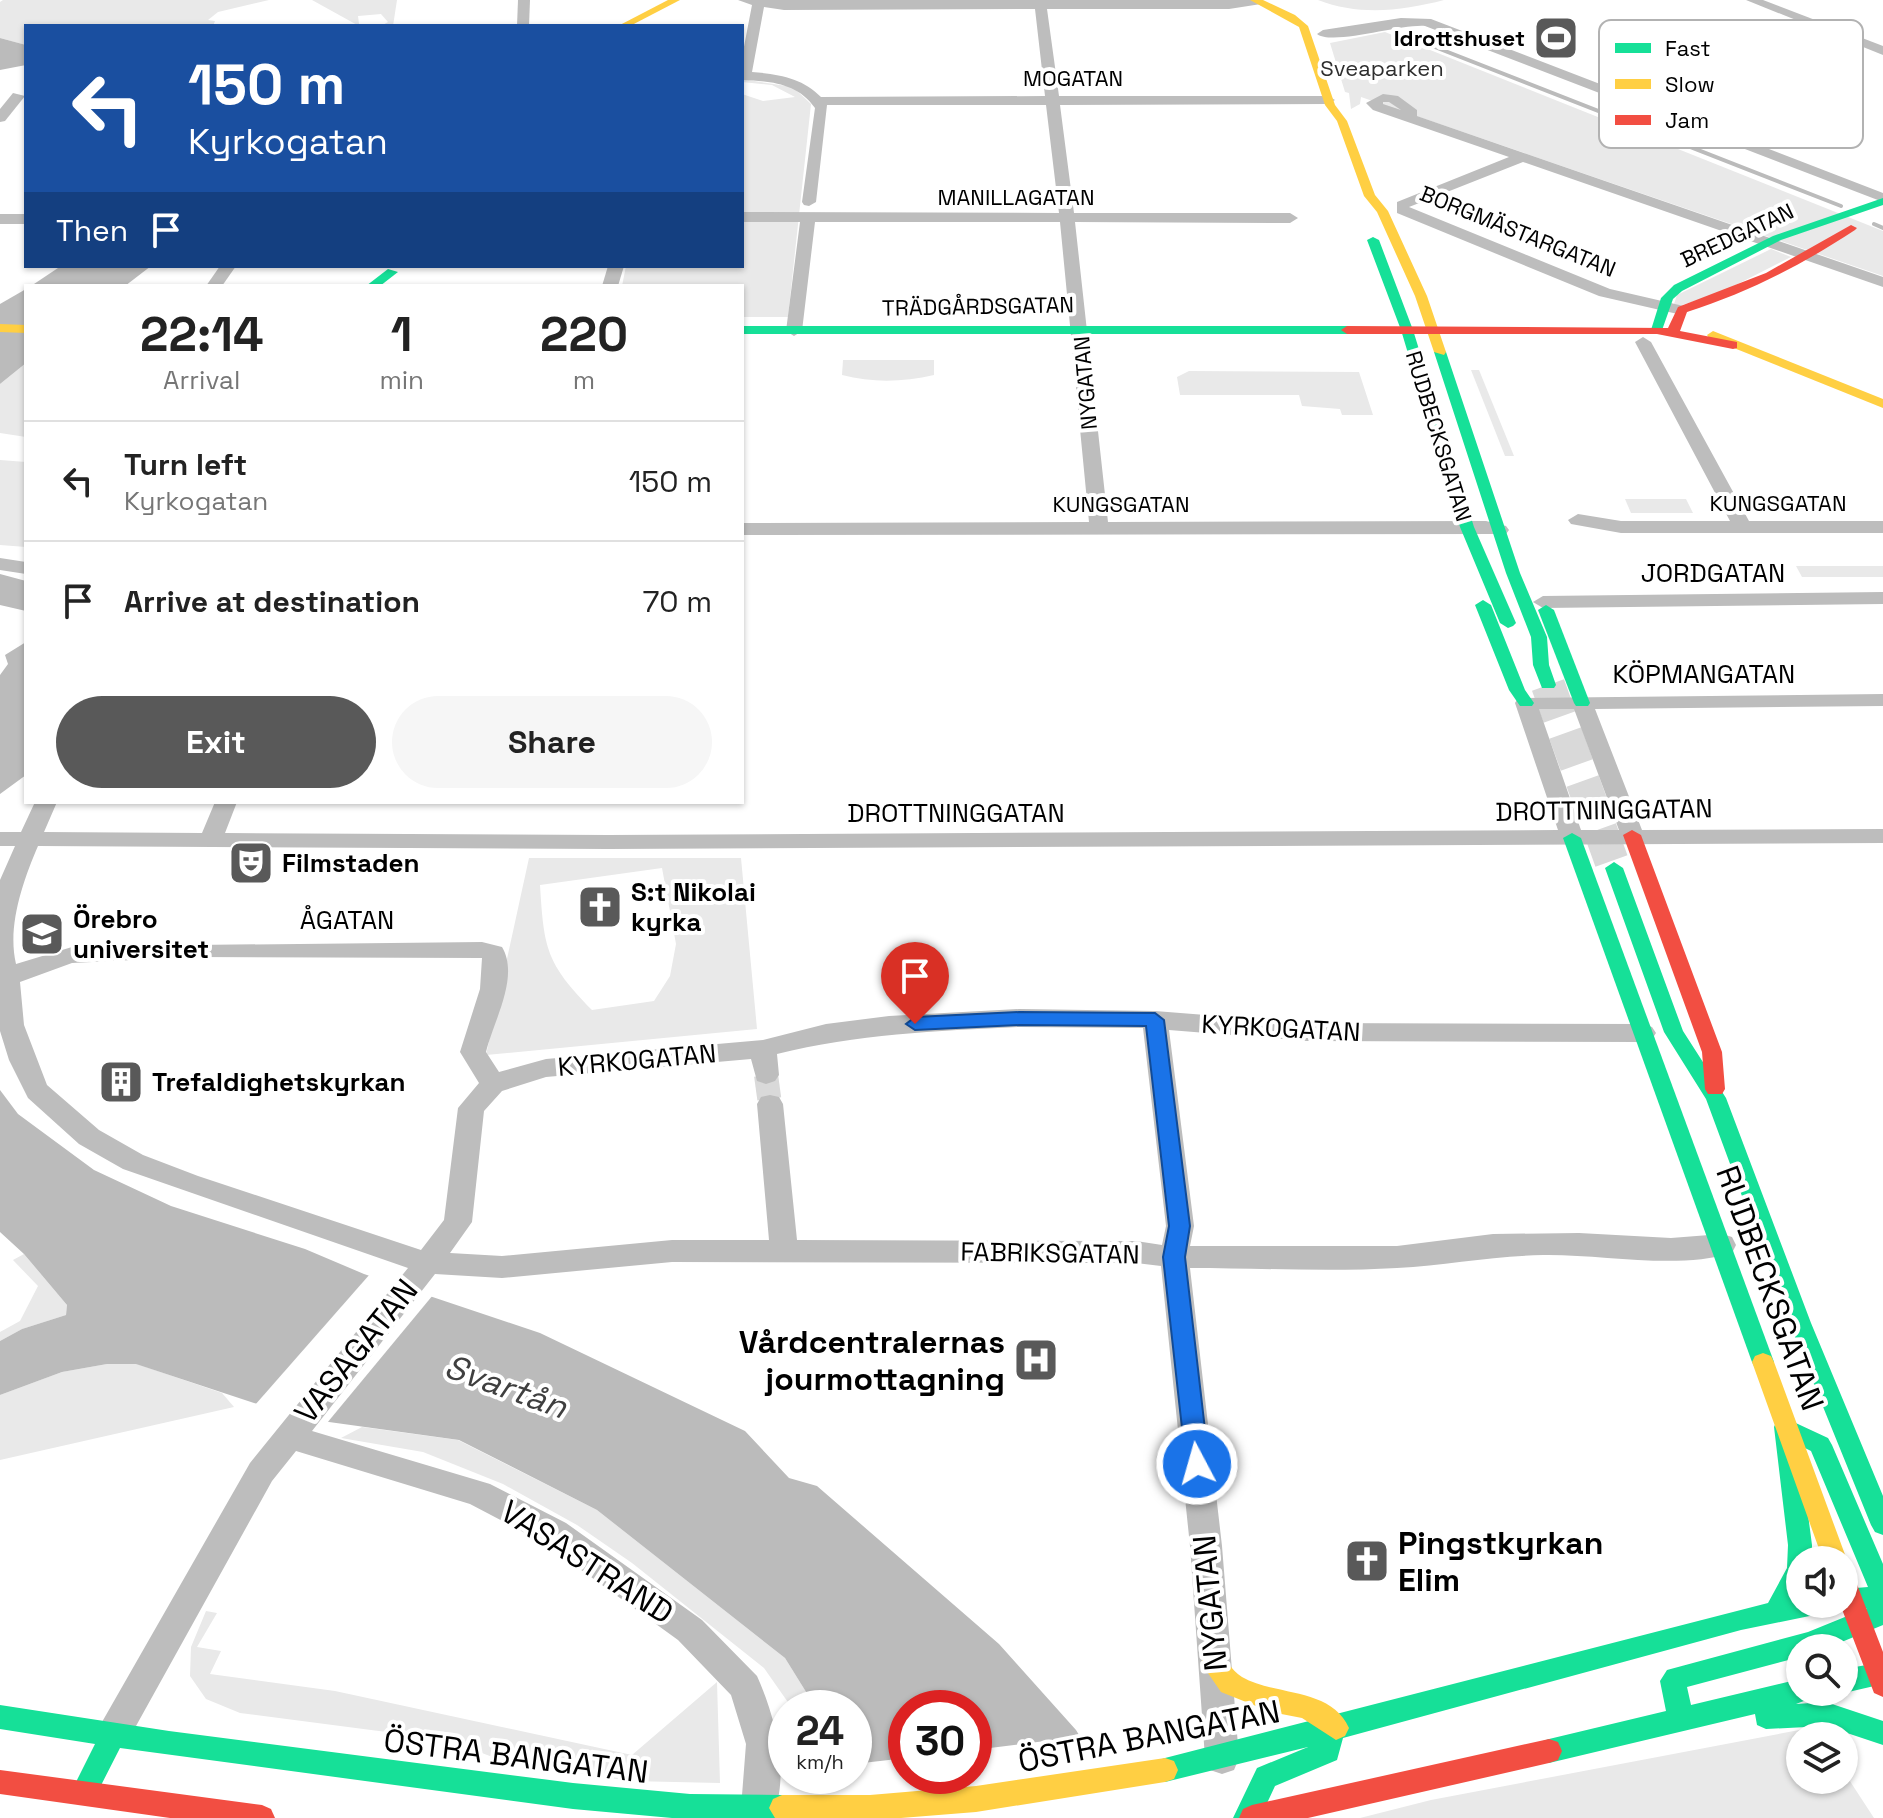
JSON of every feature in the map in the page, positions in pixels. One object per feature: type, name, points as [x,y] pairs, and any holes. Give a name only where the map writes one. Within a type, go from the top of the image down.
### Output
[{"type":"main road","points":[[627,24],[675,0]]},
{"type":"main road","name":"RUDBECKSGATAN","points":[[1256,0],[1292,17],[1303,26],[1328,100],[1342,121],[1370,196],[1382,211],[1432,326],[1499,530],[1539,637],[1541,665],[1548,685]]},
{"type":"main road","points":[[1272,0],[1302,13],[1323,34]]},
{"type":"main road","name":"RUDBECKSGATAN","points":[[1323,34],[1342,97],[1342,121]]},
{"type":"main road","name":"RUDBECKSGATAN","points":[[1370,196],[1366,212],[1368,225],[1405,325],[1467,527],[1510,627],[1541,665]]},
{"type":"main road","name":"BREDGATAN","points":[[1664,323],[1667,298],[1678,288],[1768,242],[1883,201]]},
{"type":"main road","name":"BREDGATAN","points":[[1664,323],[1806,255],[1845,232],[1883,201]]},
{"type":"main road","name":"TRÄDGÅRDSGATAN","points":[[744,330],[1215,329],[1300,322],[1432,326]]},
{"type":"main road","points":[[1432,326],[1664,323]]},
{"type":"main road","name":"BORGMÄSTARGATAN","points":[[1664,323],[1733,345],[1883,404]]},
{"type":"main road","points":[[0,328],[24,329]]},
{"type":"main road","points":[[1482,477],[1502,489],[1582,703]]},
{"type":"main road","points":[[1480,562],[1475,580],[1517,690],[1526,703]]},
{"type":"main road","points":[[1632,835],[1712,1052],[1716,1098]]},
{"type":"main road","points":[[1572,838],[1669,1101]]},
{"type":"main road","name":"RUDBECKSGATAN","points":[[1614,868],[1674,1032],[1716,1098],[1785,1427],[1830,1546]]},
{"type":"main road","name":"RUDBECKSGATAN","points":[[1674,1032],[1669,1101],[1745,1244],[1883,1525]]},
{"type":"main road","points":[[1785,1427],[1820,1445],[1883,1594],[1858,1593]]},
{"type":"main road","points":[[1776,1612],[1799,1569],[1800,1545],[1785,1427]]},
{"type":"main road","points":[[1858,1605],[1875,1621],[1882,1675],[1858,1679]]},
{"type":"main road","name":"ÖSTRA BANGATAN","points":[[0,1717],[573,1796],[690,1807],[870,1808],[976,1799],[1225,1764],[1336,1728],[1741,1619],[1786,1610]]},
{"type":"main road","points":[[1681,1719],[1673,1681],[1676,1678],[1786,1649],[1875,1621]]},
{"type":"main road","points":[[1214,1663],[1230,1684],[1271,1700],[1308,1707],[1336,1728],[1328,1751],[1266,1777],[1248,1818]]},
{"type":"main road","points":[[1248,1818],[1429,1780],[1786,1694]]},
{"type":"main road","points":[[1681,1719],[1736,1722],[1822,1711],[1852,1718],[1883,1733]]},
{"type":"main road","points":[[84,1792],[114,1733]]},
{"type":"main road","points":[[0,1782],[262,1818]]},
{"type":"main road","points":[[1236,1794],[1248,1818]]},
{"type":"street","points":[[523,24],[524,0]]},
{"type":"street","points":[[744,0],[1229,5],[1256,0]]},
{"type":"street","points":[[1752,0],[1803,20]]},
{"type":"street","points":[[759,2],[744,76],[789,82],[808,91],[822,108],[794,331]]},
{"type":"street","name":"NYGATAN","points":[[1040,3],[1080,329],[1099,528]]},
{"type":"street","points":[[1323,34],[1406,22],[1427,22],[1599,90]]},
{"type":"street","points":[[1863,43],[1883,51]]},
{"type":"street","points":[[0,118],[18,96]]},
{"type":"street","name":"MOGATAN","points":[[818,101],[1328,100]]},
{"type":"street","points":[[1406,116],[1883,282]]},
{"type":"street","points":[[1748,148],[1883,201]]},
{"type":"street","name":"BORGMÄSTARGATAN","points":[[1523,157],[1402,205],[1402,209],[1424,221],[1605,293],[1664,323]]},
{"type":"street","name":"MANILLAGATAN","points":[[744,217],[808,210],[1066,219],[1290,218]]},
{"type":"street","points":[[0,219],[24,219]]},
{"type":"street","points":[[1664,323],[1743,527]]},
{"type":"street","name":"KUNGSGATAN","points":[[1578,520],[1621,527],[1883,527]]},
{"type":"street","name":"KUNGSGATAN","points":[[744,529],[1467,527],[1499,530]]},
{"type":"street","points":[[0,564],[24,568]]},
{"type":"street","name":"JORDGATAN","points":[[1543,602],[1883,598]]},
{"type":"street","name":"KÖPMANGATAN","points":[[1526,703],[1883,700]]},
{"type":"street","points":[[1526,703],[1572,838]]},
{"type":"street","points":[[1582,703],[1632,835]]},
{"type":"street","points":[[0,946],[12,879],[45,804]]},
{"type":"street","points":[[210,842],[225,804]]},
{"type":"street","name":"DROTTNINGGATAN","points":[[0,839],[210,842],[1883,836]]},
{"type":"street","name":"FABRIKSGATAN","points":[[0,946],[7,978],[11,1025],[22,1060],[37,1091],[89,1137],[133,1162],[418,1275],[672,1251],[1136,1252],[1174,1257],[1397,1257],[1493,1245],[1579,1244],[1671,1249],[1745,1244]]},
{"type":"street","name":"ÅGATAN","points":[[7,978],[56,956],[87,951],[482,950],[493,953],[496,961],[473,1052],[493,1084]]},
{"type":"street","name":"KYRKOGATAN","points":[[493,1084],[546,1068],[765,1062],[826,1033],[889,1025],[1019,1018],[1155,1020],[1307,1032],[1643,1033]]},
{"type":"street","name":"NYGATAN","points":[[1155,1020],[1180,1226],[1174,1257],[1205,1532],[1225,1764]]},
{"type":"street","name":"VASAGATAN","points":[[114,1733],[261,1472],[458,1222],[471,1108],[493,1084]]},
{"type":"street","points":[[770,1104],[784,1251]]},
{"type":"street","name":"VASASTRAND","points":[[296,1427],[479,1493],[555,1533],[690,1630],[745,1687],[763,1744],[759,1808]]},
{"type":"green space","points":[[269,0],[218,12],[208,20],[215,21],[214,24],[24,24],[24,44],[0,38],[0,2]]},
{"type":"green space","points":[[312,0],[397,0],[393,24],[384,24],[388,22],[381,14],[358,16],[359,24]]},
{"type":"green space","points":[[1318,0],[1444,0],[1412,7],[1365,10]]},
{"type":"green space","name":"Sveaparken","points":[[1385,32],[1599,118],[1599,148],[1675,148],[1883,231],[1883,276],[1361,97],[1360,104],[1351,109],[1349,93],[1345,92],[1330,43]]},
{"type":"green space","points":[[744,79],[793,87],[811,104],[788,317],[744,317],[744,284],[622,284],[626,268],[744,268],[744,95],[763,101],[795,97],[772,85],[744,82]]},
{"type":"green space","points":[[1771,249],[1791,257],[1720,293],[1679,306],[1674,304],[1677,295]]},
{"type":"green space","points":[[843,360],[934,360],[934,375],[888,381],[854,378],[842,375]]},
{"type":"green space","points":[[24,365],[24,437],[0,433],[0,384]]},
{"type":"green space","points":[[1471,370],[1479,370],[1514,456],[1505,456]]},
{"type":"green space","points":[[1189,371],[1359,372],[1373,415],[1342,415],[1340,409],[1302,406],[1299,395],[1180,395],[1177,377]]},
{"type":"green space","points":[[0,460],[24,462],[24,547],[0,545]]},
{"type":"green space","points":[[1625,499],[1686,499],[1693,513],[1631,513]]},
{"type":"green space","points":[[1796,566],[1883,566],[1883,577],[1802,577]]},
{"type":"green space","points":[[529,858],[741,858],[757,1029],[486,1055]],"holes":[[[662,868],[676,944],[670,976],[654,1001],[592,1010],[565,980],[550,954],[543,925],[540,885]]]},
{"type":"green space","points":[[24,1254],[67,1305],[66,1315],[22,1329],[0,1341],[0,1332],[20,1321],[38,1286],[13,1260]]},
{"type":"green space","points":[[107,1364],[137,1364],[222,1393],[234,1407],[0,1460],[0,1395],[62,1372]]},
{"type":"green space","points":[[362,1427],[458,1440],[597,1510],[785,1658],[805,1690],[779,1690],[764,1668],[632,1563],[577,1525],[503,1484],[423,1452],[341,1438]]},
{"type":"green space","points":[[206,1611],[217,1613],[197,1647],[221,1651],[210,1674],[335,1691],[632,1755],[717,1682],[720,1783],[630,1781],[495,1758],[448,1740],[240,1713],[206,1699],[190,1676],[191,1647]]},
{"type":"green space","points":[[1786,1733],[1786,1794],[1858,1793],[1874,1818],[1360,1818],[1431,1800]]},
{"type":"water","points":[[0,38],[24,44],[24,65],[0,70]]},
{"type":"water","points":[[58,268],[148,268],[128,284],[34,284]]},
{"type":"water","points":[[24,290],[24,365],[0,384],[0,304]]},
{"type":"water","points":[[0,574],[24,580],[24,611],[0,605]]},
{"type":"water","points":[[24,643],[24,776],[0,794],[0,675],[8,664],[5,655]]},
{"type":"water","name":"Svartån","points":[[0,1090],[18,1114],[94,1170],[171,1206],[305,1249],[364,1274],[540,1333],[745,1431],[789,1478],[817,1486],[999,1644],[1076,1730],[1130,1818],[992,1794],[992,1690],[888,1690],[888,1775],[872,1772],[872,1690],[805,1690],[785,1658],[597,1510],[459,1440],[329,1422],[254,1403],[136,1364],[107,1364],[62,1372],[0,1395],[0,1341],[22,1329],[66,1315],[67,1305],[24,1254],[0,1232]]},
{"type":"pier","points":[[370,1274],[433,1295],[327,1423],[255,1405]]},
{"type":"pier","points":[[1084,1736],[1134,1818],[874,1818],[864,1794],[872,1794],[872,1762],[888,1760],[888,1794],[992,1794],[992,1748]]},
{"type":"waterway","points":[[1394,31],[1599,111]]},
{"type":"waterway","points":[[1693,148],[1841,206]]},
{"type":"waterway","points":[[1874,224],[1883,228]]},
{"type":"tunnel","points":[[1548,685],[1614,868]]},
{"type":"tunnel","points":[[766,1075],[770,1104]]},
{"type":"traffic: fast","points":[[1657,330],[1667,298],[1678,288],[1777,238],[1883,201]]},
{"type":"traffic: fast","points":[[1373,240],[1407,330],[1467,527],[1508,623]]},
{"type":"traffic: fast","points":[[375,284],[392,272]]},
{"type":"traffic: fast","points":[[744,330],[1347,330]]},
{"type":"traffic: fast","points":[[1440,352],[1513,573],[1539,637],[1541,665],[1548,685]]},
{"type":"traffic: fast","points":[[1483,605],[1517,690],[1526,703]]},
{"type":"traffic: fast","points":[[1546,610],[1582,703]]},
{"type":"traffic: fast","points":[[1572,838],[1763,1362]]},
{"type":"traffic: fast","points":[[1614,868],[1674,1032],[1716,1098],[1800,1323],[1883,1525]]},
{"type":"traffic: fast","points":[[1776,1612],[1799,1569],[1800,1545],[1785,1427],[1820,1445],[1883,1592]]},
{"type":"traffic: fast","points":[[1858,1599],[1883,1596]]},
{"type":"traffic: fast","points":[[1165,1770],[1336,1728],[1741,1619],[1786,1610]]},
{"type":"traffic: fast","points":[[1681,1719],[1673,1681],[1676,1678],[1808,1643],[1883,1613]]},
{"type":"traffic: fast","points":[[1858,1678],[1883,1673]]},
{"type":"traffic: fast","points":[[1549,1751],[1786,1694]]},
{"type":"traffic: fast","points":[[1766,1717],[1826,1714],[1883,1733]]},
{"type":"traffic: fast","points":[[0,1717],[169,1743],[573,1796],[690,1807],[782,1808]]},
{"type":"traffic: fast","points":[[84,1792],[114,1733]]},
{"type":"traffic: fast","points":[[1246,1818],[1266,1777],[1328,1751],[1331,1741]]},
{"type":"traffic: slow","points":[[627,24],[675,0]]},
{"type":"traffic: slow","points":[[1255,0],[1292,17],[1303,26],[1330,105],[1342,121],[1370,196],[1382,211],[1421,296],[1440,352]]},
{"type":"traffic: slow","points":[[0,328],[24,329]]},
{"type":"traffic: slow","points":[[1713,335],[1883,404]]},
{"type":"traffic: slow","points":[[1763,1362],[1830,1546]]},
{"type":"traffic: slow","points":[[1214,1663],[1230,1684],[1271,1700],[1308,1707],[1336,1728]]},
{"type":"traffic: slow","points":[[782,1808],[870,1808],[976,1799],[1165,1770]]},
{"type":"traffic: jam","points":[[1673,332],[1682,310],[1727,295],[1770,275],[1851,228]]},
{"type":"traffic: jam","points":[[1347,330],[1657,330],[1733,345]]},
{"type":"traffic: jam","points":[[1632,835],[1712,1052],[1715,1089]]},
{"type":"traffic: jam","points":[[1858,1618],[1883,1685]]},
{"type":"traffic: jam","points":[[1252,1818],[1549,1751]]},
{"type":"traffic: jam","points":[[0,1782],[262,1818]]},
{"type":"place","name":"Idrottshuset","points":[[1556,38]]},
{"type":"place","name":"Filmstaden","points":[[251,863]]},
{"type":"place","name":"S:t Nikolai kyrka","points":[[600,907]]},
{"type":"place","name":"Örebro universitet","points":[[42,934]]},
{"type":"place","name":"Trefaldighetskyrkan","points":[[121,1082]]},
{"type":"place","name":"Vårdcentralernas jourmottagning","points":[[1036,1360]]},
{"type":"place","name":"Pingstkyrkan Elim","points":[[1367,1561]]},
{"type":"route","points":[[915,1024],[1019,1018],[1155,1020],[1180,1226],[1174,1257],[1197,1464]]}]
